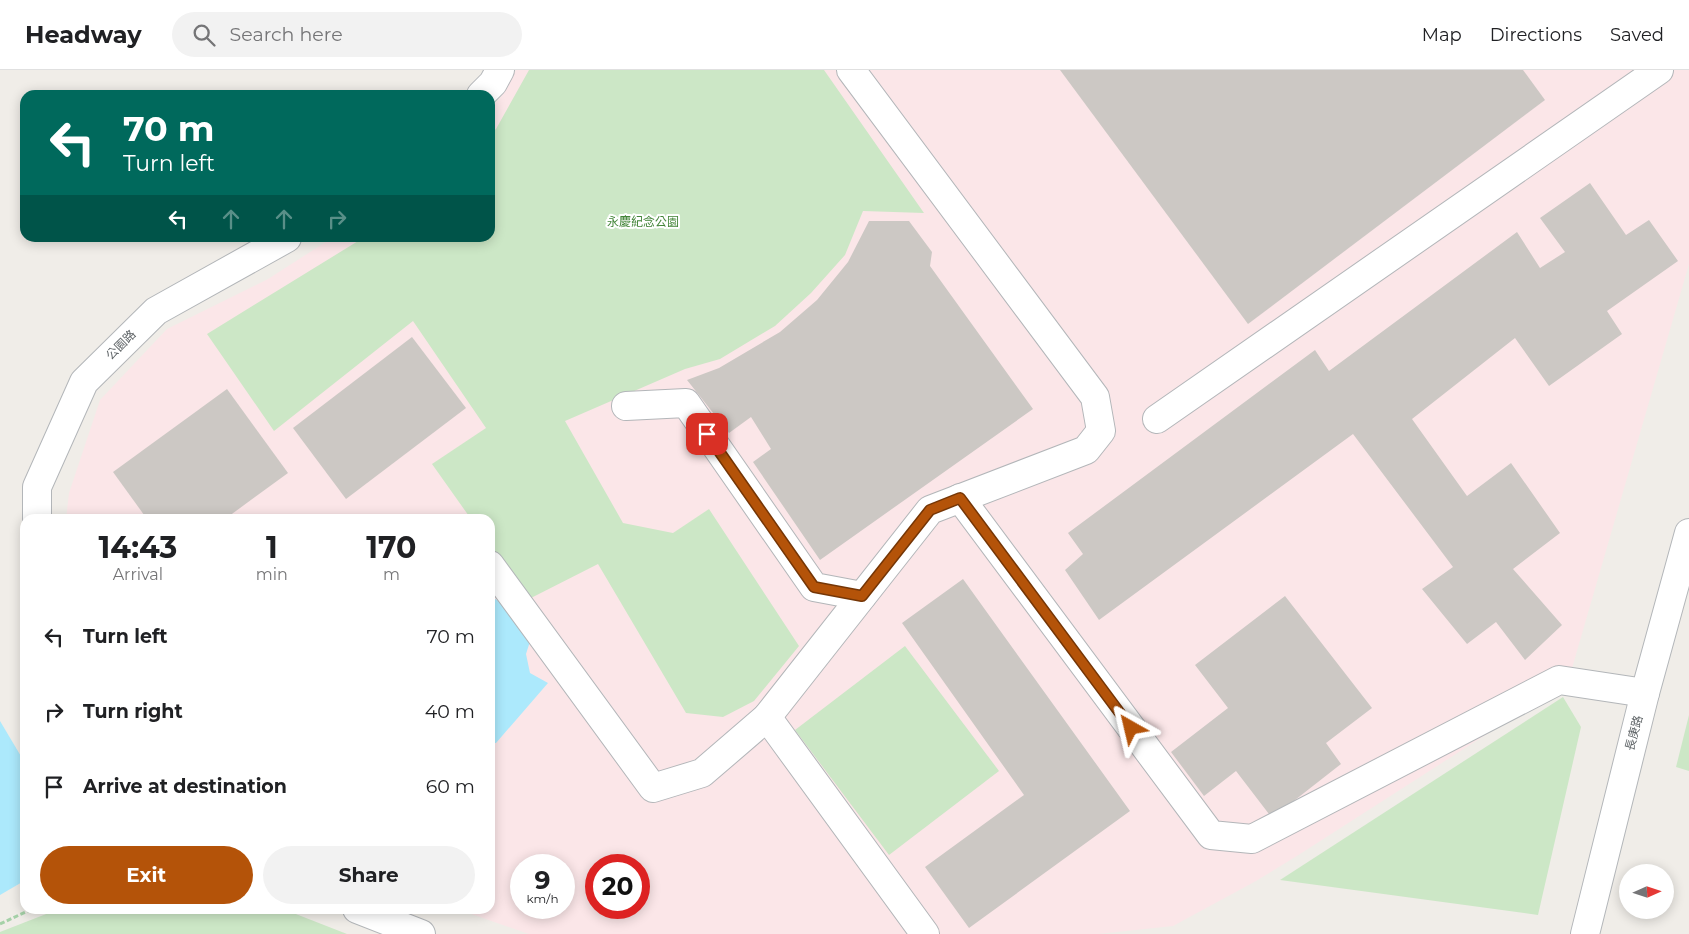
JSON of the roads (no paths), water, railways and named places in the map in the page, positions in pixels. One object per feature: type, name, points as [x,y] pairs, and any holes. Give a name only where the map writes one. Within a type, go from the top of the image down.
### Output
[{"type":"street","points":[[486,90],[493,83],[500,70]]},
{"type":"street","points":[[495,572],[653,788],[702,774],[767,717],[930,510],[1086,450],[1101,430],[1095,397],[851,70]]},
{"type":"street","points":[[1157,419],[1659,70]]},
{"type":"street","name":"公園路","points":[[37,514],[37,488],[84,382],[156,311],[280,242]]},
{"type":"street","points":[[626,406],[686,403],[814,587],[862,596]]},
{"type":"street","points":[[960,498],[1211,835],[1252,839],[1559,680],[1645,693]]},
{"type":"street","name":"長庚路","points":[[1585,934],[1645,693],[1689,533]]},
{"type":"street","points":[[767,717],[925,934]]},
{"type":"street","points":[[370,914],[421,934]]},
{"type":"water","points":[[495,599],[533,632],[526,654],[530,673],[548,683],[496,743]]},
{"type":"water","points":[[0,721],[20,755],[20,883],[0,895]]},
{"type":"park label","name":"永慶紀念公園","points":[[643,222]]}]
